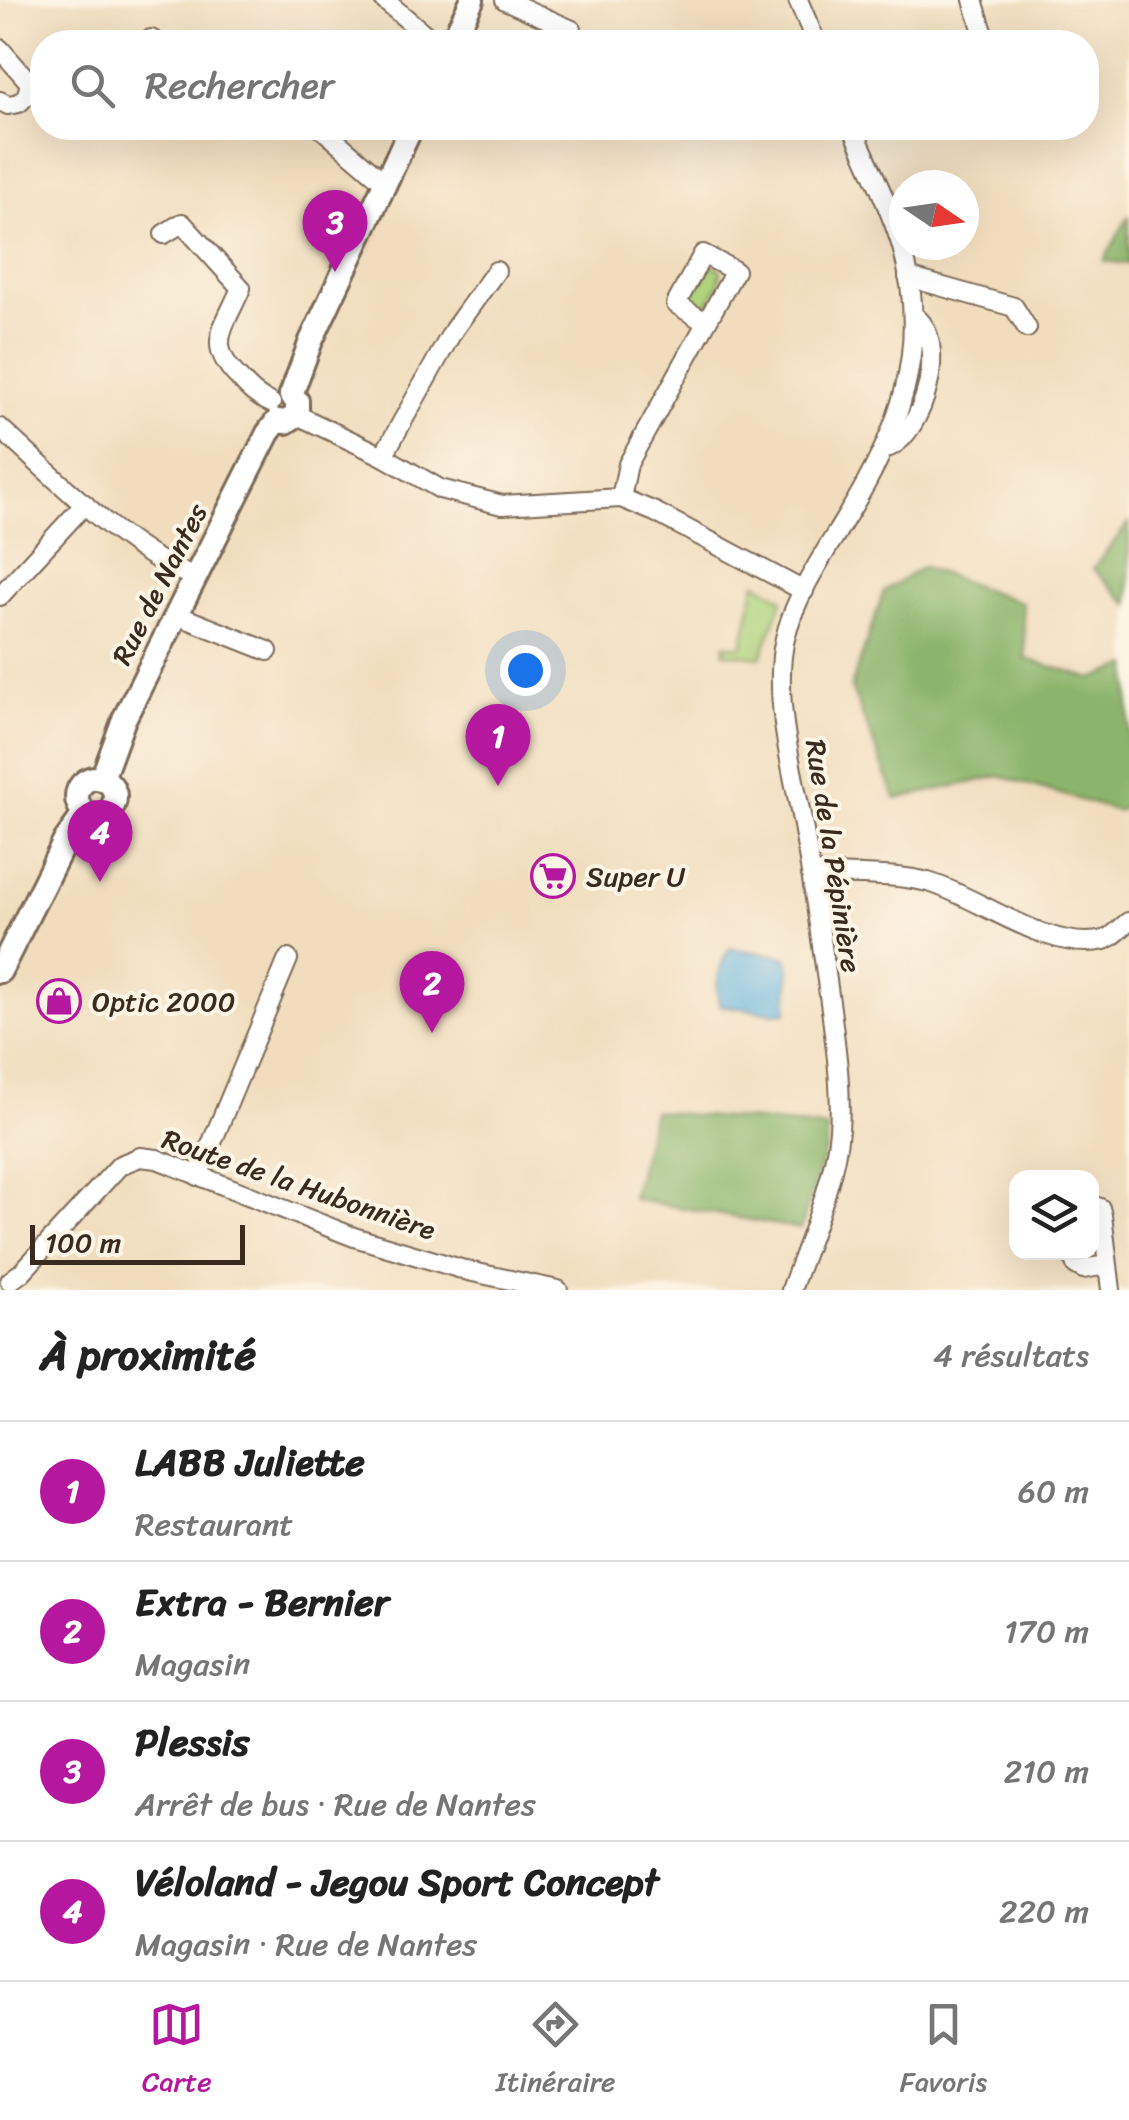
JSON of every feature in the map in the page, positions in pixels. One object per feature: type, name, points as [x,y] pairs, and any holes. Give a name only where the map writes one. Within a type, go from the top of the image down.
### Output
[{"type":"main road","points":[[458,30],[472,0]]},
{"type":"main road","name":"Rue de Nantes","points":[[0,972],[64,842],[85,813],[101,816],[113,804],[112,787],[102,779],[124,718],[284,408],[310,341],[405,140]]},
{"type":"street","points":[[384,0],[420,30]]},
{"type":"street","points":[[505,0],[572,30]]},
{"type":"street","points":[[798,0],[811,30]]},
{"type":"street","points":[[973,0],[982,30]]},
{"type":"street","points":[[0,49],[30,83],[20,103],[0,101]]},
{"type":"street","points":[[335,140],[384,182]]},
{"type":"street","name":"Rue de la Pépinière","points":[[791,1290],[839,1134],[836,1053],[782,694],[782,655],[790,621],[804,591],[886,449],[913,351],[914,316],[902,246],[858,140]]},
{"type":"street","points":[[164,234],[182,223],[241,288],[218,352],[223,363],[257,397],[383,456],[440,489],[502,505],[622,498],[804,591]]},
{"type":"street","points":[[383,456],[454,329],[496,270]]},
{"type":"street","points":[[908,276],[1014,307],[1027,328]]},
{"type":"street","points":[[622,498],[628,464],[706,322]]},
{"type":"street","points":[[0,428],[85,504],[158,561],[196,577]]},
{"type":"street","points":[[0,596],[85,504]]},
{"type":"street","points":[[177,615],[268,651]]},
{"type":"street","points":[[811,873],[932,883],[1012,922],[1078,942],[1107,940],[1128,922]]},
{"type":"street","points":[[198,1176],[288,958]]},
{"type":"street","name":"Route de la Hubonnière","points":[[10,1284],[120,1164],[140,1157],[157,1159],[354,1237],[468,1270],[558,1290]]},
{"type":"street","points":[[1099,1208],[1110,1290]]},
{"type":"street","points":[[1074,1260],[1083,1269],[1106,1265]]},
{"type":"green space","points":[[1129,215],[1129,264],[1104,261]]},
{"type":"green space","points":[[711,264],[721,270],[719,285],[704,311],[699,311],[688,300]]},
{"type":"green space","points":[[1129,523],[1129,604],[1093,569]]},
{"type":"green space","points":[[923,567],[1022,603],[1026,659],[1093,679],[1129,665],[1129,806],[1117,811],[1000,776],[896,799],[851,687],[884,591]]},
{"type":"green space","points":[[756,582],[783,599],[761,657],[724,653],[725,645],[742,647]]},
{"type":"green space","points":[[653,1111],[827,1128],[826,1147],[801,1229],[632,1199]]},
{"type":"water","points":[[730,948],[787,957],[787,1012],[720,1005],[719,976]]},
{"type":"place","name":"Plessis","points":[[335,272]]},
{"type":"place","name":"LABB Juliette","points":[[498,786]]},
{"type":"place","name":"Super U","points":[[553,876]]},
{"type":"place","name":"Véloland - Jegou Sport Concept","points":[[100,882]]},
{"type":"place","name":"Optic 2000","points":[[59,1001]]},
{"type":"place","name":"Extra - Bernier","points":[[432,1033]]}]
